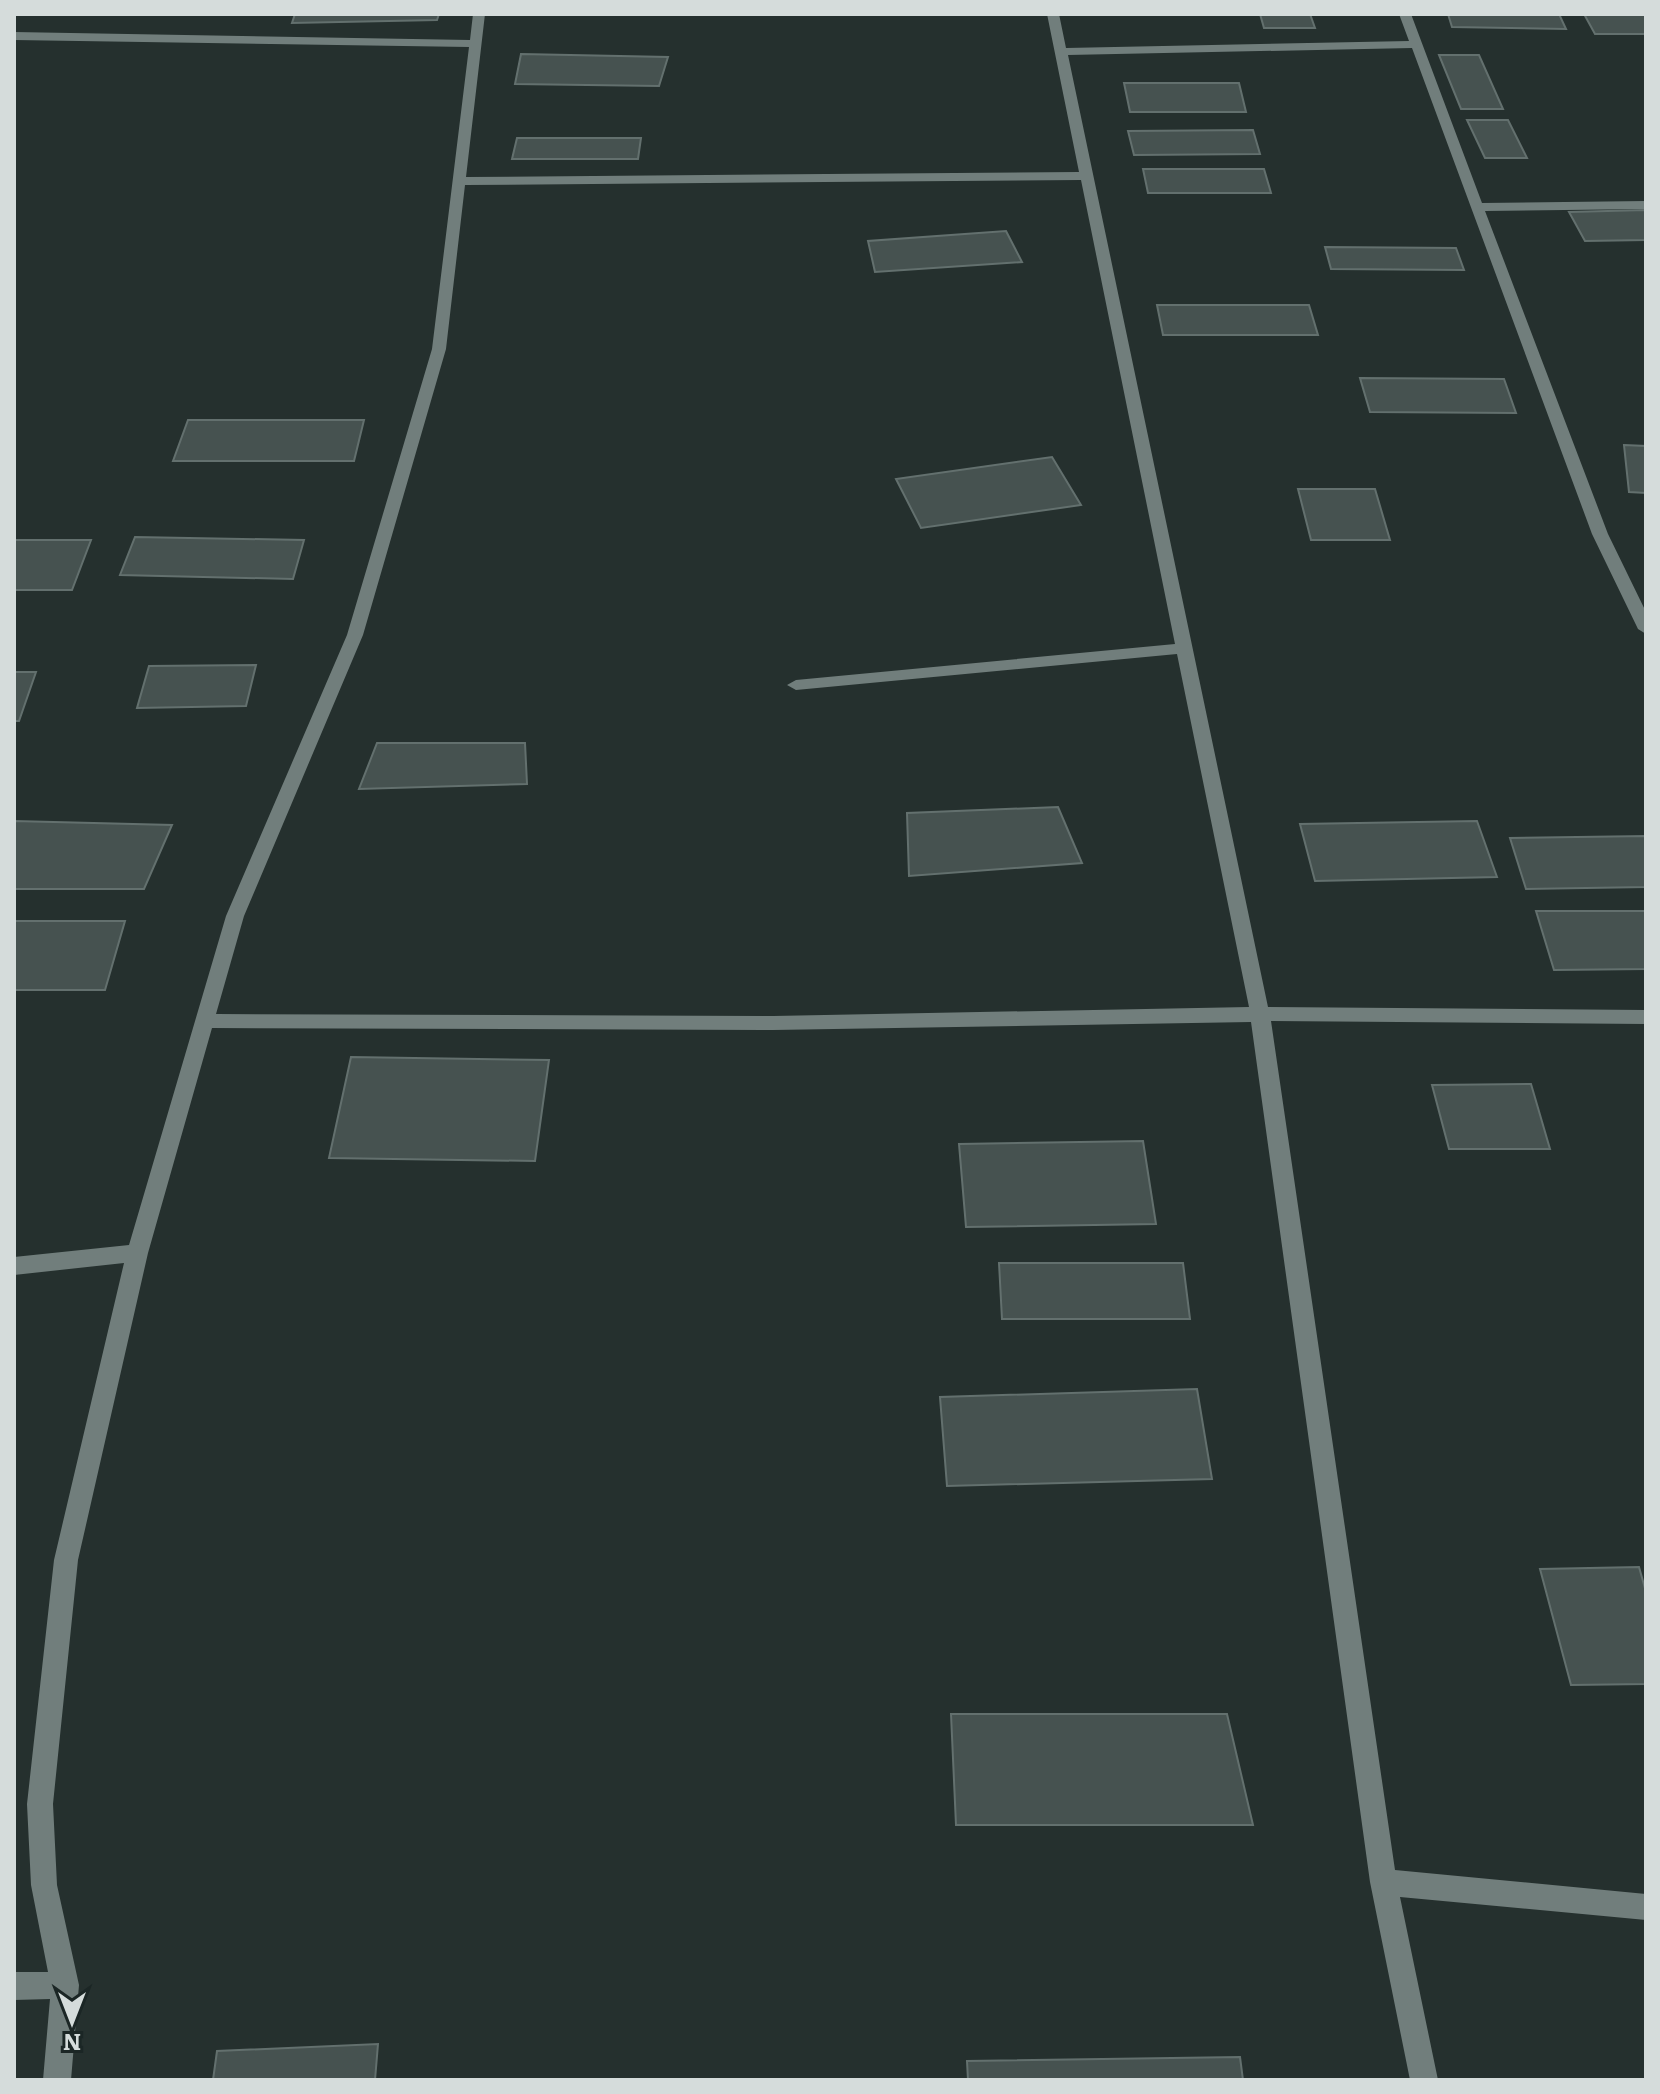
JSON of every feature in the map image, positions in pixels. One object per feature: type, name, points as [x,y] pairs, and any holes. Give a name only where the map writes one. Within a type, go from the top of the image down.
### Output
[{"type":"street","points":[[57,2080],[65,1985],[44,1885],[40,1804],[66,1560],[137,1253],[235,916],[355,635],[439,349],[479,14]]},
{"type":"street","points":[[1053,14],[1260,1014],[1383,1882],[1424,2080]]},
{"type":"street","points":[[1405,14],[1600,534],[1646,629]]},
{"type":"street","points":[[14,36],[475,44]]},
{"type":"street","points":[[1061,52],[1415,44]]},
{"type":"street","points":[[459,181],[1087,176]]},
{"type":"street","points":[[1478,207],[1646,205]]},
{"type":"street","points":[[796,685],[1184,648]]},
{"type":"street","points":[[205,1021],[773,1023],[1260,1014],[1646,1017]]},
{"type":"street","points":[[14,1266],[137,1253]]},
{"type":"street","points":[[1383,1882],[1646,1907]]},
{"type":"street","points":[[14,1986],[65,1985]]},
{"type":"building","points":[[295,14],[439,14],[437,20],[292,23]]},
{"type":"building","points":[[1260,14],[1310,14],[1315,28],[1264,28]]},
{"type":"building","points":[[1448,14],[1559,14],[1566,29],[1452,27]]},
{"type":"building","points":[[1584,14],[1646,14],[1646,34],[1595,34]]},
{"type":"building","points":[[521,54],[668,57],[659,86],[515,84]]},
{"type":"building","points":[[1439,55],[1479,55],[1503,109],[1461,109]]},
{"type":"building","points":[[1124,83],[1239,83],[1246,112],[1130,112]]},
{"type":"building","points":[[1467,120],[1508,120],[1527,158],[1485,158]]},
{"type":"building","points":[[1253,130],[1260,154],[1134,155],[1128,131]]},
{"type":"building","points":[[517,138],[641,138],[638,159],[512,159]]},
{"type":"building","points":[[1143,169],[1264,169],[1271,193],[1148,193]]},
{"type":"building","points":[[1646,210],[1646,240],[1585,241],[1569,212]]},
{"type":"building","points":[[1006,231],[1022,262],[875,272],[868,241]]},
{"type":"building","points":[[1325,247],[1456,248],[1464,270],[1331,269]]},
{"type":"building","points":[[1157,305],[1309,305],[1318,335],[1163,335]]},
{"type":"building","points":[[1360,378],[1504,379],[1516,413],[1370,412]]},
{"type":"building","points":[[188,420],[364,420],[354,461],[173,461]]},
{"type":"building","points":[[1624,445],[1646,446],[1646,493],[1629,492]]},
{"type":"building","points":[[1052,457],[1081,505],[921,528],[896,479]]},
{"type":"building","points":[[1298,489],[1375,489],[1390,540],[1311,540]]},
{"type":"building","points":[[135,537],[304,540],[293,579],[120,575]]},
{"type":"building","points":[[14,540],[91,540],[72,590],[14,590]]},
{"type":"building","points":[[256,665],[246,706],[137,708],[149,666]]},
{"type":"building","points":[[14,672],[36,672],[19,721],[14,721]]},
{"type":"building","points":[[377,743],[525,743],[527,784],[359,789]]},
{"type":"building","points":[[1058,807],[1082,863],[909,876],[907,813]]},
{"type":"building","points":[[14,821],[172,825],[144,889],[14,889]]},
{"type":"building","points":[[1477,821],[1497,877],[1315,881],[1300,824]]},
{"type":"building","points":[[1646,836],[1646,887],[1526,889],[1510,838]]},
{"type":"building","points":[[1536,911],[1646,911],[1646,969],[1554,970]]},
{"type":"building","points":[[14,921],[125,921],[105,990],[14,990]]},
{"type":"building","points":[[351,1057],[549,1060],[535,1161],[329,1158]]},
{"type":"building","points":[[1531,1084],[1550,1149],[1449,1149],[1432,1085]]},
{"type":"building","points":[[1143,1141],[1156,1224],[966,1227],[959,1144]]},
{"type":"building","points":[[999,1263],[1183,1263],[1190,1319],[1002,1319]]},
{"type":"building","points":[[1197,1389],[1212,1479],[947,1486],[940,1397]]},
{"type":"building","points":[[1639,1567],[1646,1592],[1646,1684],[1571,1685],[1540,1569]]},
{"type":"building","points":[[951,1714],[1227,1714],[1253,1825],[956,1825]]},
{"type":"building","points":[[378,2044],[375,2080],[213,2080],[217,2051]]},
{"type":"building","points":[[1240,2057],[1243,2080],[968,2080],[967,2061]]}]
